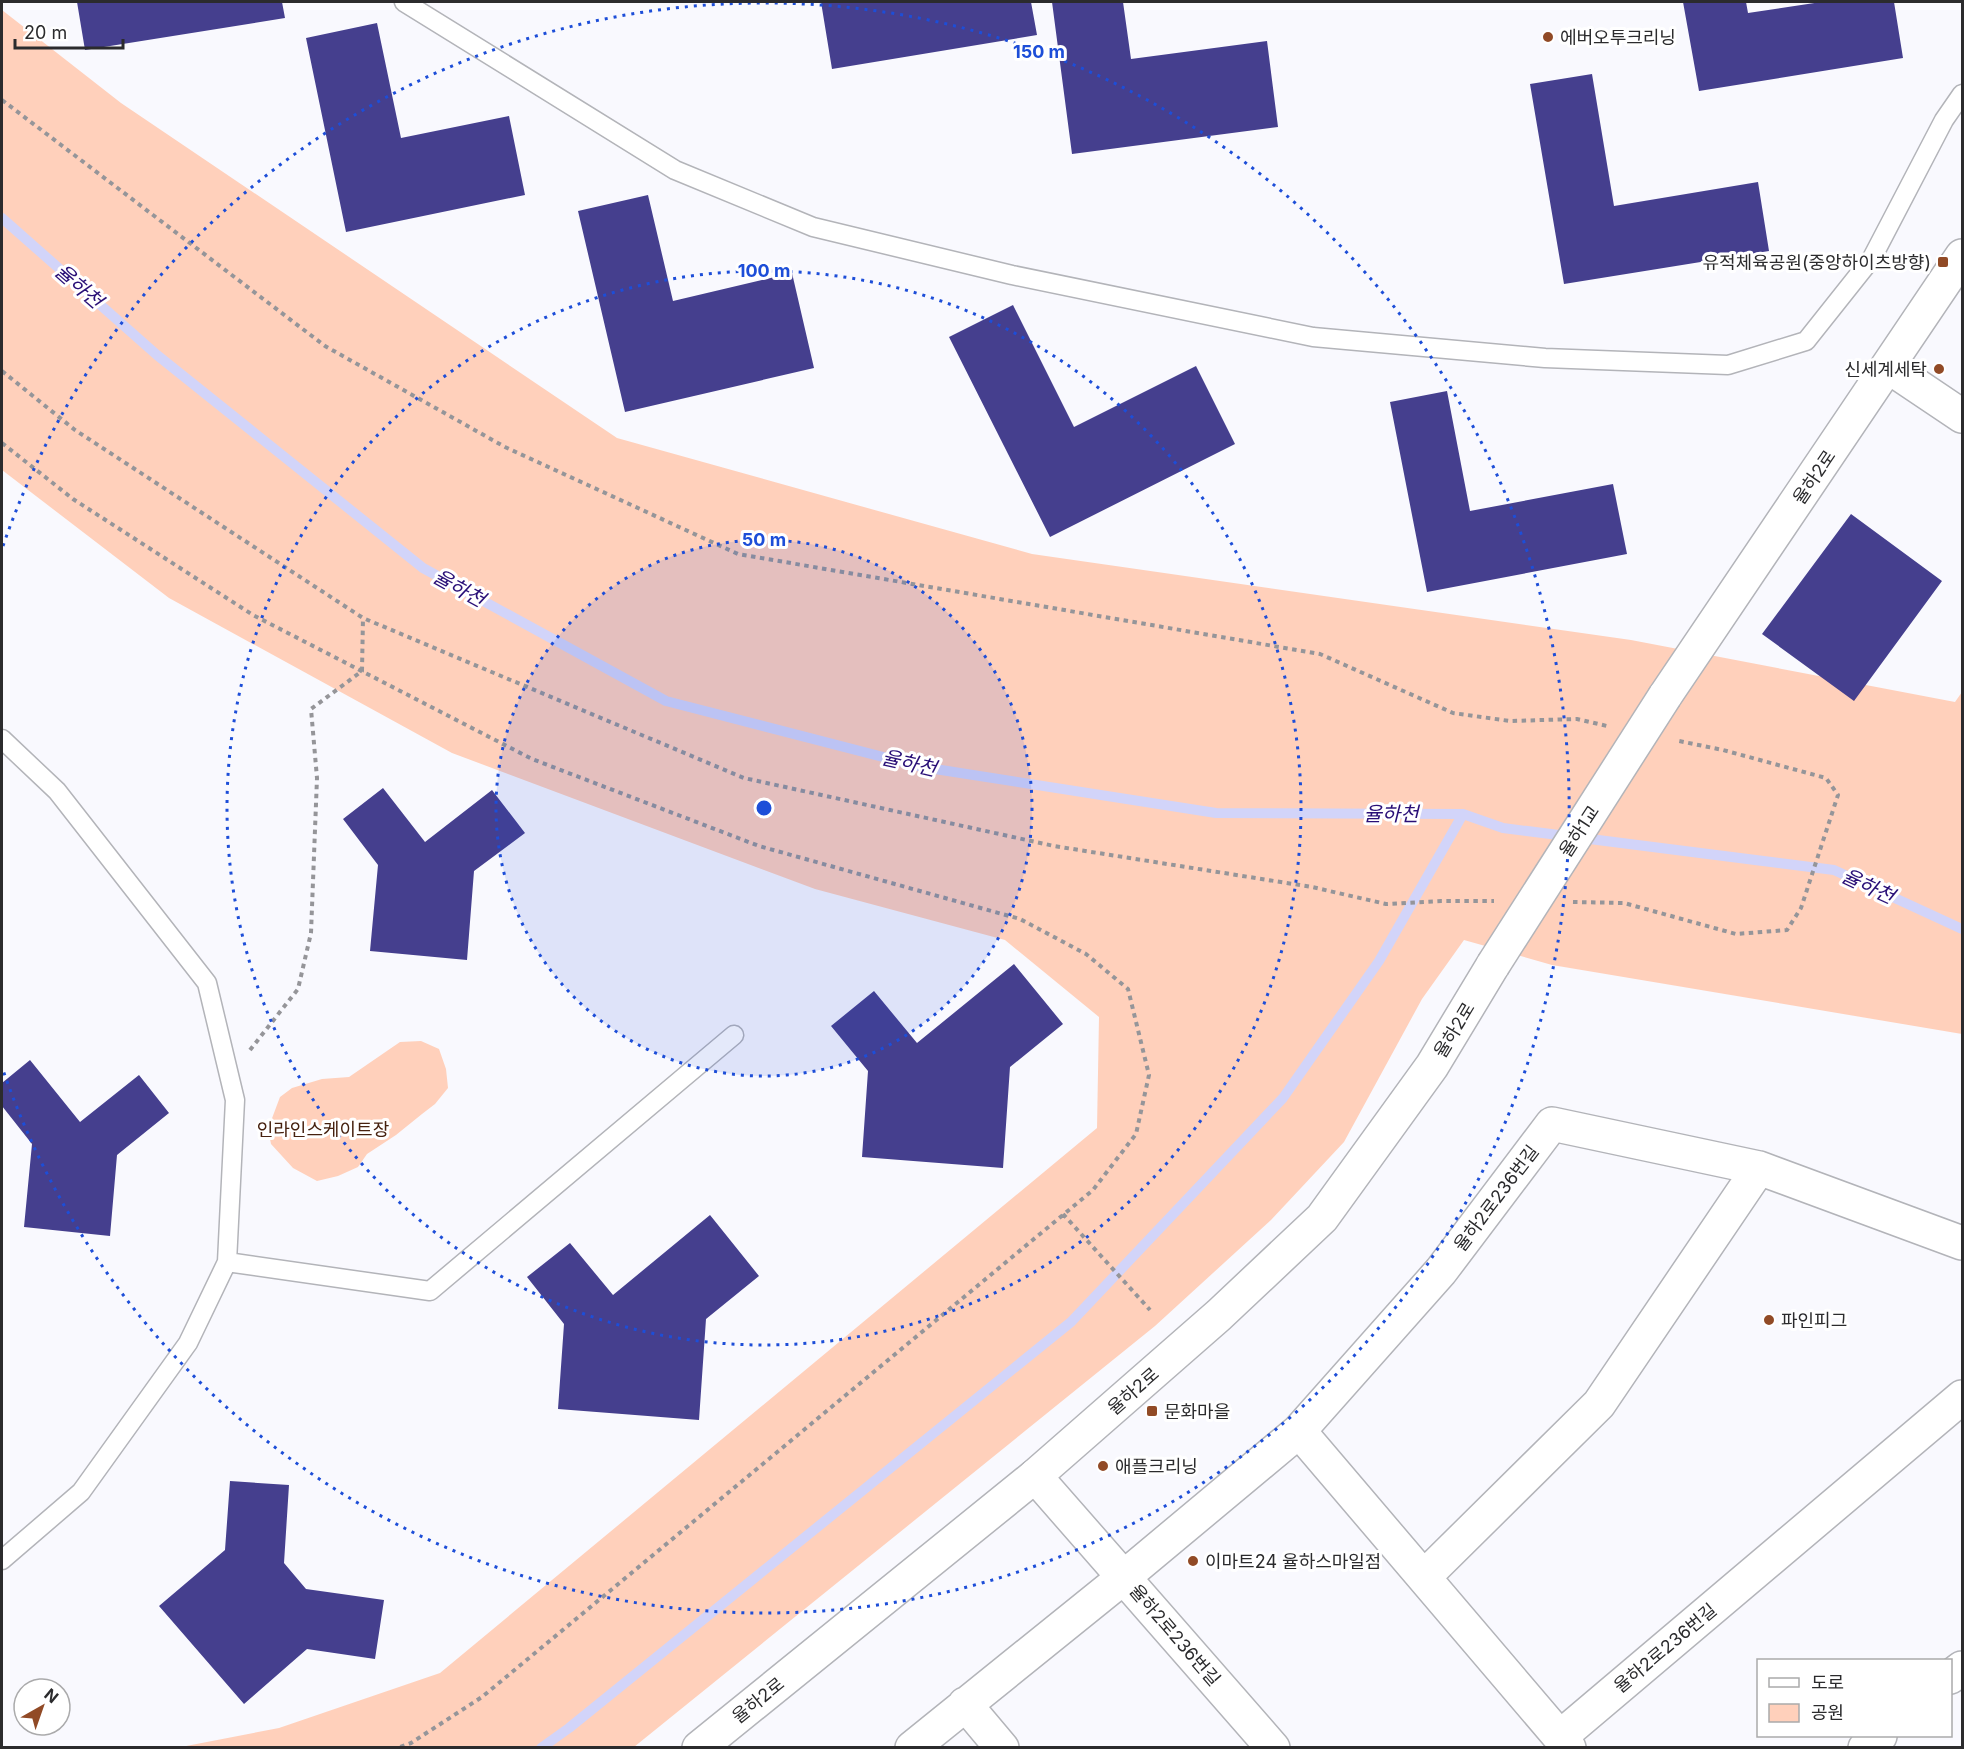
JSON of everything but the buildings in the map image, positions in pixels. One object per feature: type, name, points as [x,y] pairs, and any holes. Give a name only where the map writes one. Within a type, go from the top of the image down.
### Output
[{"type":"street","name":"율하2로","points":[[1665,696],[1962,256]]},
{"type":"street","points":[[1888,366],[1962,416]]},
{"type":"street","name":"율하1교","points":[[1493,965],[1665,696]]},
{"type":"street","name":"율하2로","points":[[699,1748],[1035,1476],[1219,1316],[1323,1218],[1432,1066],[1493,965]]},
{"type":"street","name":"율하2로236번길","points":[[1124,1576],[1299,1431],[1441,1271],[1552,1124],[1760,1168],[1962,1243]]},
{"type":"street","points":[[1424,1577],[1599,1404],[1760,1168]]},
{"type":"street","name":"율하2로236번길","points":[[1299,1431],[1565,1742],[1962,1396]]},
{"type":"street","name":"율하2로236번길","points":[[1035,1476],[1273,1748]]},
{"type":"street","points":[[912,1748],[1124,1576]]},
{"type":"street","points":[[965,1704],[1002,1748]]},
{"type":"street","points":[[1865,1748],[1879,1737]]},
{"type":"lane","points":[[404,2],[675,170],[813,227],[1012,275],[1313,337],[1545,358],[1728,365],[1806,341],[1872,258],[1944,120],[1962,94]]},
{"type":"lane","points":[[2,739],[57,791],[207,983],[235,1100],[227,1262],[188,1343],[81,1492],[2,1560]]},
{"type":"lane","points":[[227,1262],[430,1291],[734,1035]]},
{"type":"path","points":[[2,100],[325,346],[505,447],[738,554],[1320,654],[1453,713],[1510,721],[1577,719],[1611,726]]},
{"type":"path","points":[[2,371],[75,430],[363,618],[744,778],[1054,846],[1312,887],[1386,904],[1441,900],[1498,901]]},
{"type":"path","points":[[230,1076],[298,989],[311,933],[317,778],[311,709],[362,671],[363,618]]},
{"type":"path","points":[[1567,902],[1624,903],[1736,934],[1787,930],[1801,908],[1838,795],[1826,778],[1723,750],[1678,741]]},
{"type":"path","points":[[1063,1214],[1150,1310]]},
{"type":"green space","points":[[2,10],[121,103],[617,438],[1032,554],[1631,640],[1955,702],[1962,692],[1962,1034],[1552,965],[1464,940],[1422,999],[1344,1142],[1271,1220],[1155,1326],[634,1747],[181,1747],[279,1728],[440,1673],[1097,1128],[1099,1017],[1005,940],[815,889],[452,753],[169,598],[2,470]]},
{"type":"green space","name":"인라인스케이트장","points":[[421,1041],[439,1049],[446,1069],[448,1088],[435,1104],[396,1135],[367,1154],[358,1167],[338,1176],[317,1181],[293,1168],[271,1144],[268,1129],[280,1097],[292,1088],[322,1079],[349,1077],[400,1042]]},
{"type":"waterway","name":"율하천","points":[[2,218],[157,355],[423,568],[666,701],[922,767],[1216,813],[1463,814],[1503,828],[1834,870],[1962,929]]},
{"type":"waterway","points":[[541,1748],[569,1728],[1071,1322],[1283,1098],[1379,961],[1463,814]]},
{"type":"place","name":"에버오투크리닝","points":[[1548,37]]},
{"type":"place","name":"유적체육공원(중앙하이츠방향)","points":[[1943,262]]},
{"type":"place","name":"신세계세탁","points":[[1939,369]]},
{"type":"place","name":"파인피그","points":[[1769,1320]]},
{"type":"place","name":"문화마을","points":[[1152,1411]]},
{"type":"place","name":"애플크리닝","points":[[1103,1466]]},
{"type":"place","name":"이마트24 율하스마일점","points":[[1193,1561]]}]
